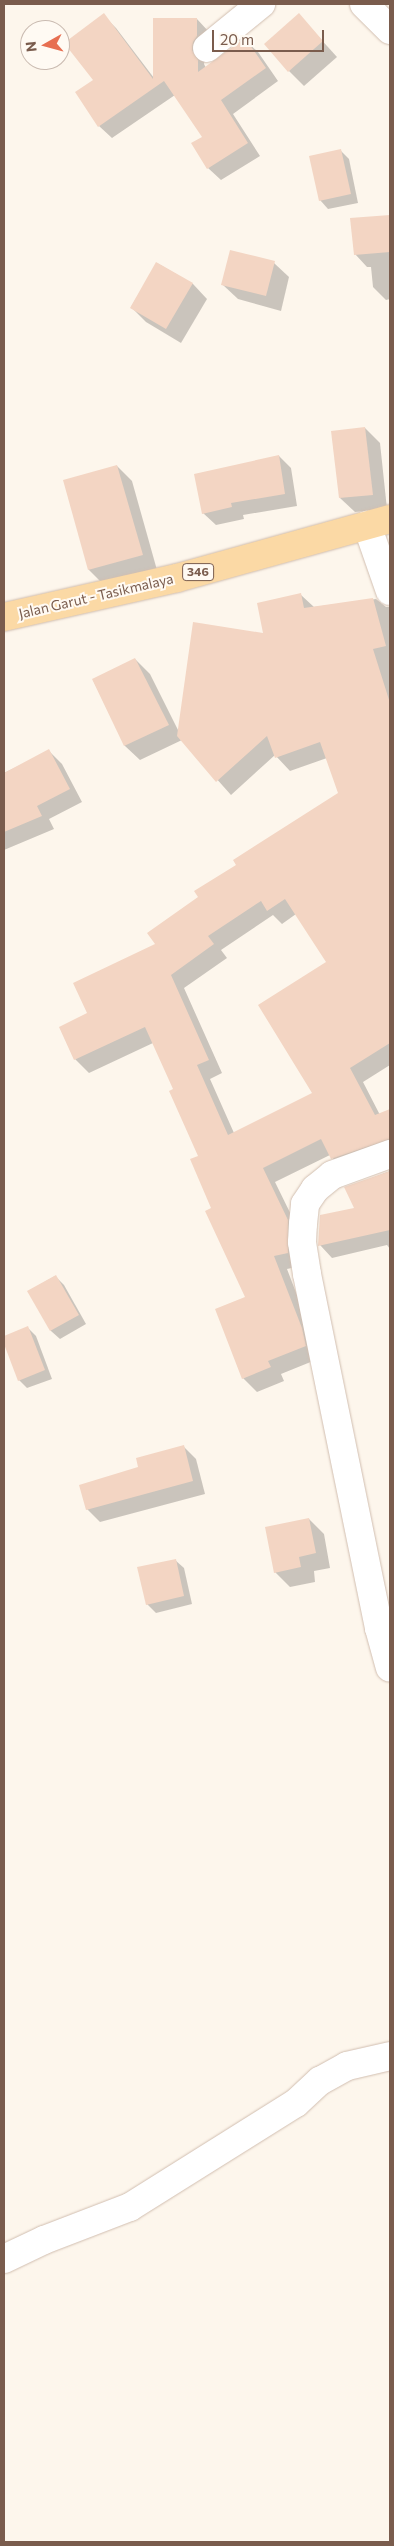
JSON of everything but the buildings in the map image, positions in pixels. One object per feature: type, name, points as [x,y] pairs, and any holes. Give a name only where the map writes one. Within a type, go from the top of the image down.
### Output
[{"type":"main road","name":"Jalan Garut - Tasikmalaya","points":[[4,617],[177,578],[378,522]]},
{"type":"street","points":[[207,48],[260,4]]},
{"type":"street","points":[[364,4],[390,30]]},
{"type":"street","points":[[378,522],[390,591]]},
{"type":"street","points":[[390,1154],[332,1175],[315,1189],[305,1204],[302,1224],[302,1242],[307,1274],[385,1625],[390,1668]]},
{"type":"street","points":[[4,2259],[44,2240],[130,2207],[296,2102],[320,2081],[347,2066],[390,2056]]}]
